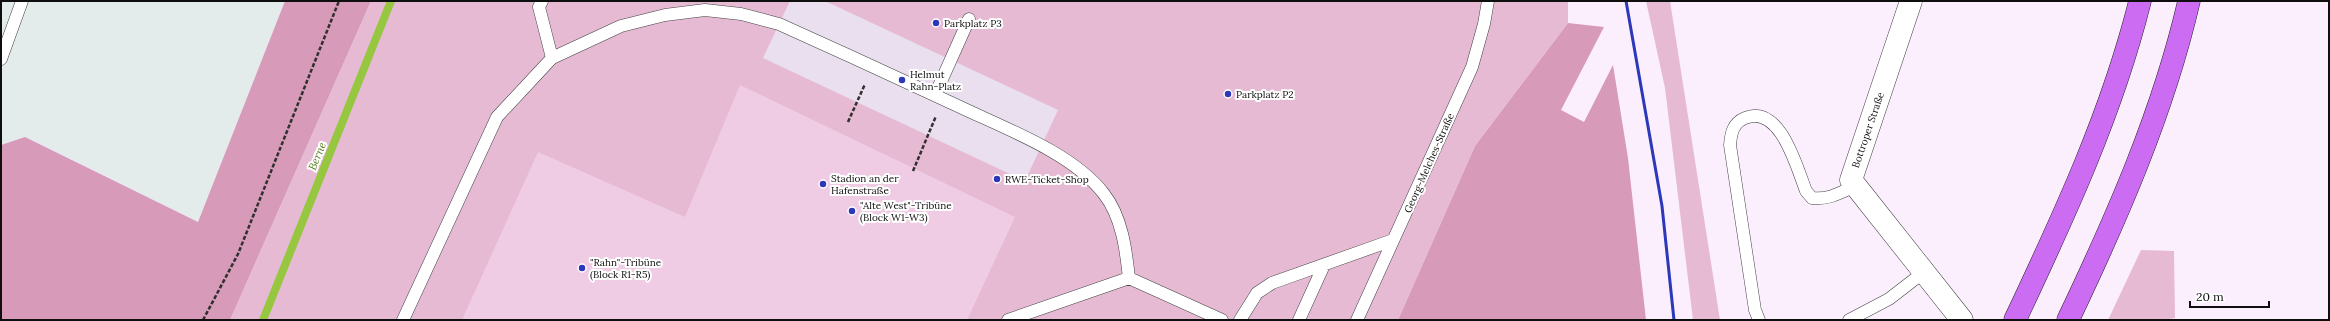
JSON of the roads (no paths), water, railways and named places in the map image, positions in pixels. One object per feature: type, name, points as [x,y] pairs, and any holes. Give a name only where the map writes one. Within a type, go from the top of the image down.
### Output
[{"type":"main road","points":[[2014,320],[2072,197],[2103,122],[2122,67],[2140,1]]},
{"type":"main road","points":[[2068,320],[2101,250],[2143,151],[2169,76],[2189,1]]},
{"type":"street","name":"Bottroper Straße","points":[[1855,186],[1851,180],[1911,1]]},
{"type":"street","points":[[1855,186],[1962,320]]},
{"type":"lane","points":[[1,58],[22,1]]},
{"type":"lane","points":[[542,1],[539,7],[552,58]]},
{"type":"lane","name":"Georg-Melches-Straße","points":[[1357,320],[1472,66],[1484,24],[1488,1]]},
{"type":"lane","points":[[403,320],[497,117],[552,58],[621,26],[664,15],[705,10],[741,14],[779,24],[1041,145],[1087,176],[1105,195],[1116,217],[1126,250],[1129,278]]},
{"type":"lane","points":[[935,95],[969,19]]},
{"type":"lane","points":[[1759,320],[1755,310],[1730,145],[1731,130],[1739,120],[1751,116],[1762,116],[1774,125],[1786,139],[1806,191],[1812,198],[1821,199],[1833,196],[1855,186]]},
{"type":"lane","points":[[1240,320],[1257,293],[1267,286],[1393,240]]},
{"type":"lane","points":[[1299,320],[1324,265]]},
{"type":"lane","points":[[1848,320],[1889,299],[1924,272]]},
{"type":"lane","points":[[1008,320],[1129,278],[1222,320]]},
{"type":"waterway","name":"Berne","points":[[263,320],[391,1]]},
{"type":"railway","points":[[1626,1],[1662,206],[1674,320]]},
{"type":"place","name":"Parkplatz P3","points":[[936,23]]},
{"type":"place","name":"Helmut Rahn-Platz","points":[[902,80]]},
{"type":"place","name":"Parkplatz P2","points":[[1228,94]]},
{"type":"place","name":"RWE-Ticket-Shop","points":[[997,179]]},
{"type":"place","name":"Stadion an der Hafenstraße","points":[[823,184]]},
{"type":"place","name":"\"Alte West\"-Tribüne (Block W1-W3)","points":[[852,211]]},
{"type":"place","name":"\"Rahn\"-Tribüne (Block R1-R5)","points":[[582,268]]}]
